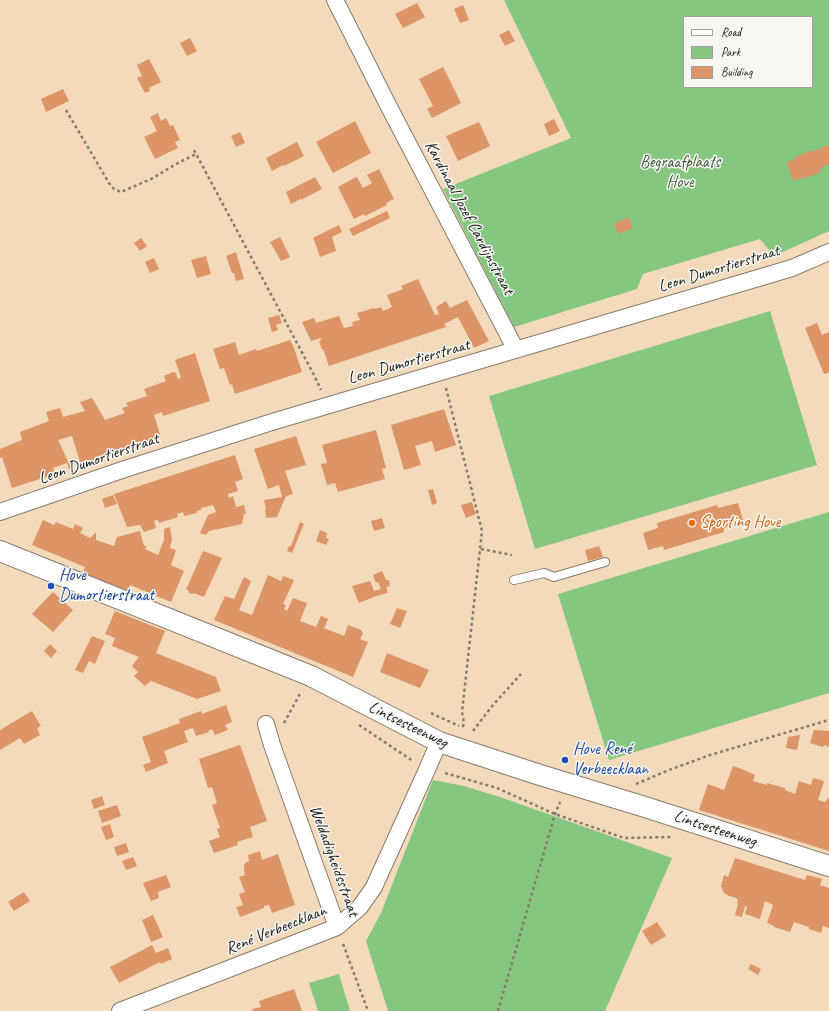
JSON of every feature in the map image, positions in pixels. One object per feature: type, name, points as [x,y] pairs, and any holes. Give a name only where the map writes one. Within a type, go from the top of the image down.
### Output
[{"type":"street","name":"Kardinaal Jozef Cardijnstraat","points":[[335,0],[516,350]]},
{"type":"street","name":"Leon Dumortierstraat","points":[[0,512],[272,422],[792,268],[829,252]]},
{"type":"street","name":"Lintsesteenweg","points":[[0,551],[311,676],[439,742],[829,866]]},
{"type":"street","name":"Weldadigheidsstraat","points":[[266,724],[272,745],[337,927]]},
{"type":"street","name":"René Verbeecklaan","points":[[120,1011],[337,927],[360,907],[374,887],[439,742]]},
{"type":"lane","points":[[514,580],[544,573],[554,576],[605,562]]},
{"type":"path","points":[[66,110],[109,183],[114,189],[121,192],[151,179],[196,154]]},
{"type":"path","points":[[194,150],[314,374],[328,405]]},
{"type":"path","points":[[442,372],[482,531],[462,712],[464,723],[463,728]]},
{"type":"path","points":[[480,549],[512,555]]},
{"type":"path","points":[[473,730],[492,705],[521,674]]},
{"type":"path","points":[[272,745],[311,676]]},
{"type":"path","points":[[632,785],[710,755],[829,720]]},
{"type":"path","points":[[449,774],[497,788],[555,814],[624,838],[675,837]]},
{"type":"path","points":[[498,1011],[555,814]]},
{"type":"path","name":"Weldadigheidsstraat","points":[[337,927],[368,1011]]},
{"type":"green space","name":"Begraafplaats Hove","points":[[504,0],[829,0],[829,231],[774,256],[760,239],[643,274],[637,289],[514,327],[443,189],[571,138]]},
{"type":"green space","points":[[770,311],[817,465],[535,549],[489,396]]},
{"type":"green space","points":[[829,512],[829,693],[609,760],[558,594]]},
{"type":"green space","points":[[433,780],[464,786],[503,798],[672,858],[605,1011],[388,1011],[366,941],[381,913]]},
{"type":"green space","points":[[339,974],[350,1011],[318,1011],[309,983]]},
{"type":"building","points":[[417,3],[425,17],[403,28],[395,14]]},
{"type":"building","points":[[463,5],[469,20],[460,23],[454,9]]},
{"type":"building","points":[[509,30],[515,41],[505,46],[499,35]]},
{"type":"building","points":[[190,38],[197,51],[187,56],[180,43]]},
{"type":"building","points":[[149,59],[161,82],[149,88],[150,91],[145,93],[137,78],[142,76],[137,65]]},
{"type":"building","points":[[443,67],[461,103],[432,118],[427,109],[433,106],[419,79]]},
{"type":"building","points":[[63,89],[69,101],[46,112],[41,99]]},
{"type":"building","points":[[158,113],[161,121],[166,118],[170,126],[173,125],[180,140],[175,142],[178,148],[155,159],[144,137],[157,131],[150,117]]},
{"type":"building","points":[[554,119],[560,131],[549,136],[544,124]]},
{"type":"building","points":[[355,121],[371,153],[333,173],[316,142]]},
{"type":"building","points":[[479,122],[490,146],[458,161],[446,136]]},
{"type":"building","points":[[240,132],[245,143],[236,147],[231,136]]},
{"type":"building","points":[[297,142],[304,156],[272,171],[266,158]]},
{"type":"building","points":[[828,145],[829,164],[820,169],[821,172],[803,179],[802,177],[794,181],[786,163],[811,150],[812,152]]},
{"type":"building","points":[[379,169],[394,199],[386,203],[387,205],[365,216],[364,214],[354,219],[338,187],[357,177],[363,188],[372,183],[367,175]]},
{"type":"building","points":[[315,177],[322,189],[291,204],[286,192]]},
{"type":"building","points":[[387,211],[390,218],[353,236],[349,229]]},
{"type":"building","points":[[628,217],[633,228],[619,234],[614,224]]},
{"type":"building","points":[[339,225],[342,232],[332,237],[336,251],[320,257],[313,238]]},
{"type":"building","points":[[280,237],[290,257],[281,261],[270,242]]},
{"type":"building","points":[[141,238],[147,246],[140,251],[134,243]]},
{"type":"building","points":[[236,252],[244,279],[236,281],[226,256]]},
{"type":"building","points":[[206,256],[211,274],[197,278],[191,260]]},
{"type":"building","points":[[154,258],[159,269],[150,273],[145,262]]},
{"type":"building","points":[[418,279],[435,315],[439,314],[436,307],[446,301],[450,308],[467,300],[489,341],[474,348],[458,317],[444,324],[446,327],[329,366],[319,341],[321,338],[311,341],[302,322],[314,318],[316,323],[339,316],[344,328],[353,326],[352,322],[360,320],[357,313],[381,307],[383,311],[392,307],[387,295],[403,289],[401,286]]},
{"type":"building","points":[[279,315],[282,323],[276,325],[278,330],[272,332],[268,318]]},
{"type":"building","points":[[817,323],[822,335],[829,332],[829,372],[824,374],[805,328]]},
{"type":"building","points":[[290,340],[302,372],[235,394],[224,368],[220,369],[213,349],[235,342],[239,355],[256,349],[257,351]]},
{"type":"building","points":[[195,353],[210,401],[163,416],[162,412],[154,415],[161,438],[81,465],[72,436],[58,440],[71,468],[69,469],[67,463],[53,468],[55,474],[12,488],[2,457],[0,458],[0,449],[22,440],[20,432],[49,421],[46,412],[60,408],[63,417],[85,411],[80,402],[92,398],[105,420],[125,413],[122,408],[128,406],[126,403],[147,396],[144,389],[166,381],[164,376],[173,372],[176,373],[178,379],[181,378],[175,360]]},
{"type":"building","points":[[444,409],[456,445],[435,452],[432,441],[415,446],[421,465],[404,470],[391,425]]},
{"type":"building","points":[[376,430],[386,468],[382,469],[385,479],[338,492],[335,483],[327,485],[321,464],[327,463],[322,445]]},
{"type":"building","points":[[296,436],[306,465],[285,471],[293,494],[286,496],[277,517],[266,518],[264,500],[282,497],[279,485],[268,489],[254,449]]},
{"type":"building","points":[[235,455],[243,479],[235,482],[238,491],[228,494],[229,498],[233,496],[236,507],[244,505],[246,514],[244,514],[242,524],[209,531],[206,535],[200,533],[208,515],[216,512],[213,505],[201,508],[201,510],[197,511],[197,513],[184,516],[183,512],[177,514],[178,517],[159,523],[158,520],[154,521],[156,528],[144,532],[140,525],[127,527],[114,494]]},
{"type":"building","points":[[433,489],[437,503],[432,505],[428,490]]},
{"type":"building","points":[[113,495],[117,504],[105,508],[102,499]]},
{"type":"building","points":[[472,502],[476,514],[466,518],[461,505]]},
{"type":"building","points":[[738,503],[743,520],[724,528],[724,532],[664,550],[663,546],[648,550],[643,533],[658,528],[657,523],[717,505],[718,508]]},
{"type":"building","points":[[382,518],[385,528],[374,531],[371,521]]},
{"type":"building","points":[[43,520],[54,525],[56,522],[73,529],[75,524],[83,528],[80,533],[90,538],[96,532],[96,540],[114,546],[117,537],[140,531],[144,546],[147,546],[145,549],[158,555],[164,540],[164,529],[170,527],[172,539],[170,548],[176,550],[171,565],[184,571],[171,602],[130,585],[128,591],[100,580],[83,573],[85,567],[32,545]]},
{"type":"building","points":[[300,522],[304,524],[292,553],[287,551],[289,546],[291,546]]},
{"type":"building","points":[[320,530],[327,533],[326,538],[329,539],[326,545],[316,541]]},
{"type":"building","points":[[599,546],[603,557],[588,561],[585,550]]},
{"type":"building","points":[[203,551],[222,558],[204,597],[194,593],[189,593],[188,590],[186,590]]},
{"type":"building","points":[[382,571],[386,580],[389,580],[390,586],[386,587],[388,593],[359,603],[352,586],[370,581],[374,591],[381,589],[378,582],[376,583],[373,575]]},
{"type":"building","points":[[268,575],[281,581],[283,576],[294,580],[283,604],[286,605],[284,609],[287,611],[293,598],[307,603],[300,621],[316,627],[321,616],[328,619],[324,628],[344,636],[348,625],[361,630],[363,633],[360,639],[368,642],[353,677],[214,620],[225,596],[234,599],[244,577],[251,581],[239,610],[252,615]]},
{"type":"building","points":[[53,592],[73,610],[53,632],[32,614]]},
{"type":"building","points":[[397,608],[407,611],[400,628],[390,624]]},
{"type":"building","points":[[115,611],[165,631],[156,653],[216,677],[221,691],[197,699],[151,681],[145,686],[134,676],[138,672],[132,666],[139,657],[112,646],[115,638],[105,634]]},
{"type":"building","points":[[92,636],[105,641],[95,664],[89,661],[83,673],[75,670]]},
{"type":"building","points":[[50,644],[57,651],[51,658],[44,651]]},
{"type":"building","points":[[387,653],[429,670],[420,688],[380,672]]},
{"type":"building","points":[[226,705],[232,722],[225,725],[228,730],[215,735],[212,729],[208,731],[209,732],[196,736],[193,728],[184,731],[188,742],[164,751],[168,763],[146,772],[143,765],[151,762],[142,737],[180,723],[179,719],[201,711],[202,714]]},
{"type":"building","points":[[32,711],[41,726],[37,728],[40,735],[24,744],[20,738],[0,750],[0,730]]},
{"type":"building","points":[[814,730],[829,731],[829,747],[824,745],[823,747],[810,743]]},
{"type":"building","points":[[800,735],[797,750],[786,748],[788,737]]},
{"type":"building","points":[[240,745],[267,821],[250,827],[253,837],[237,842],[238,845],[214,853],[209,841],[220,837],[217,829],[220,828],[212,805],[217,803],[212,787],[208,788],[199,759]]},
{"type":"building","points":[[733,766],[755,775],[753,781],[785,788],[785,790],[795,794],[799,781],[811,785],[813,778],[824,781],[818,800],[825,802],[829,797],[829,851],[699,810],[708,784],[724,790]]},
{"type":"building","points":[[102,796],[105,805],[94,809],[91,800]]},
{"type":"building","points":[[117,805],[121,816],[102,823],[98,811]]},
{"type":"building","points":[[110,824],[114,837],[106,840],[101,827]]},
{"type":"building","points":[[126,843],[129,852],[117,856],[114,847]]},
{"type":"building","points":[[260,851],[262,860],[278,854],[295,905],[272,913],[269,905],[264,906],[264,908],[240,917],[236,907],[243,905],[239,894],[245,892],[239,877],[245,875],[244,865],[249,861],[248,855]]},
{"type":"building","points":[[133,857],[137,866],[126,870],[122,861]]},
{"type":"building","points":[[735,858],[805,880],[807,875],[822,879],[820,885],[829,888],[829,928],[823,926],[821,933],[794,922],[790,932],[774,927],[767,923],[773,905],[765,901],[760,919],[745,914],[747,906],[745,906],[742,917],[735,915],[738,899],[724,893],[721,886],[724,875],[728,877]]},
{"type":"building","points":[[166,875],[171,887],[158,892],[159,898],[151,901],[143,883]]},
{"type":"building","points":[[24,892],[30,901],[14,911],[8,902]]},
{"type":"building","points":[[153,915],[163,937],[151,942],[142,920]]},
{"type":"building","points":[[657,922],[666,936],[651,945],[642,931]]},
{"type":"building","points":[[152,945],[156,953],[168,948],[172,959],[161,964],[160,962],[119,983],[110,967]]},
{"type":"building","points":[[751,964],[761,969],[758,975],[748,969]]},
{"type":"building","points":[[294,989],[302,1011],[253,1011],[252,1009],[261,1007],[259,1001]]},
{"type":"place","name":"Sporting Hove","points":[[692,523]]},
{"type":"place","name":"Hove Dumortierstraat","points":[[51,586]]},
{"type":"place","name":"Hove René Verbeecklaan","points":[[565,760]]}]
